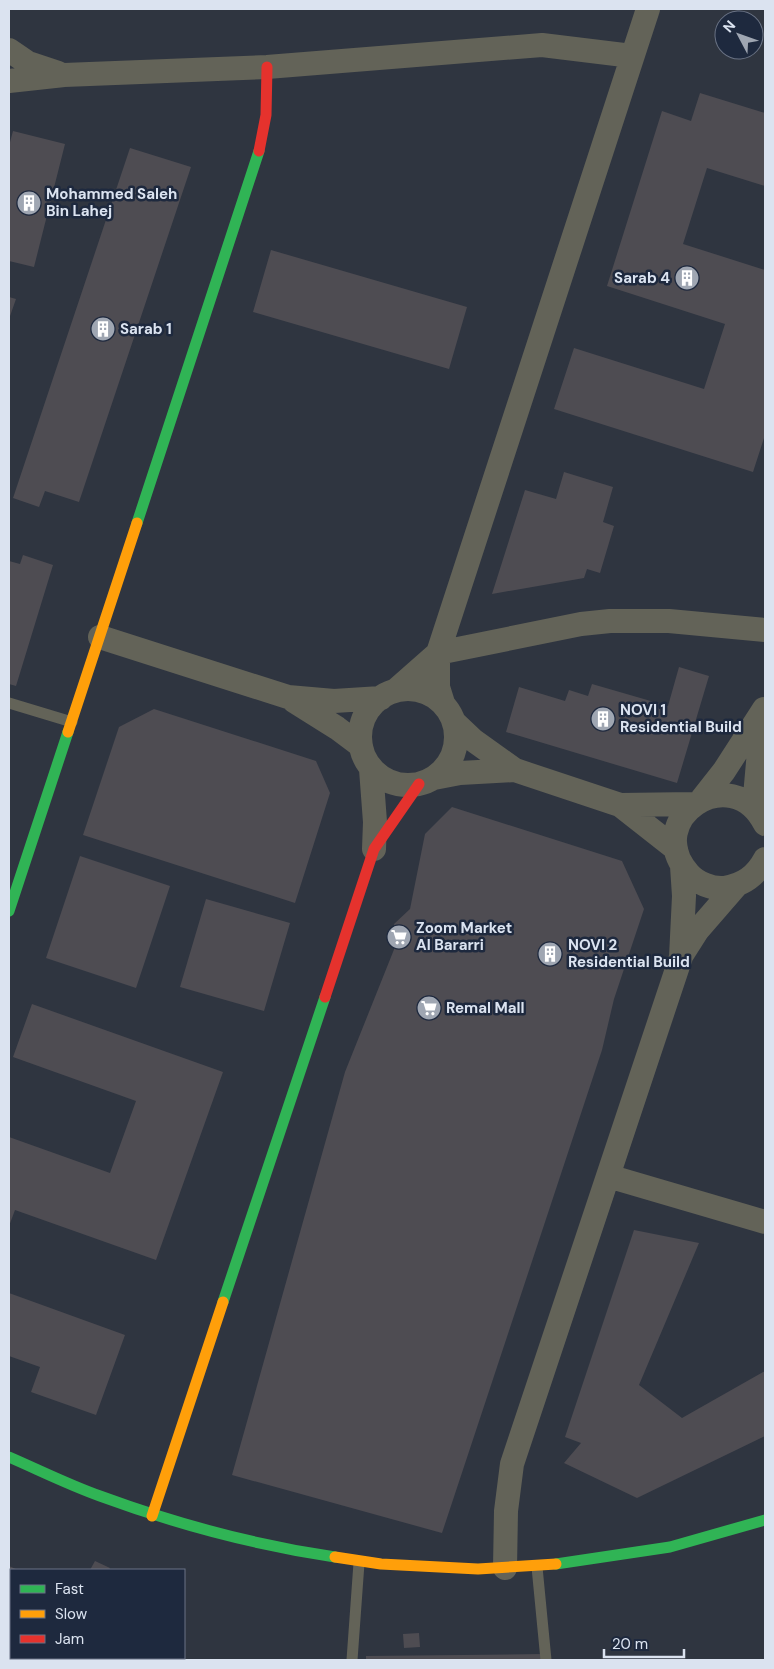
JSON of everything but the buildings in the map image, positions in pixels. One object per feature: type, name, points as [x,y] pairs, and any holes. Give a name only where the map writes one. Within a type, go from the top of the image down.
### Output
[{"type":"street","points":[[152,1516],[374,849],[403,805],[427,781],[446,767],[454,754],[457,738],[438,687],[438,653],[648,9]]},
{"type":"street","points":[[9,81],[64,75],[267,67],[542,45],[632,56]]},
{"type":"street","points":[[9,50],[28,63],[64,75]]},
{"type":"street","points":[[9,911],[258,154],[266,114],[267,67]]},
{"type":"street","points":[[374,849],[371,768],[361,746],[362,724],[372,705],[438,653],[545,631],[610,621],[669,621],[765,630]]},
{"type":"street","points":[[100,636],[288,698],[338,728],[361,746]]},
{"type":"street","points":[[288,698],[334,701],[413,689],[430,694],[473,740],[515,770],[620,805],[698,801],[715,795],[729,795],[742,799],[760,815]]},
{"type":"street","points":[[505,1568],[506,1511],[512,1464],[681,956],[684,926],[679,857],[675,838],[681,819],[724,771],[765,707]]},
{"type":"street","points":[[760,815],[759,741],[765,707]]},
{"type":"street","points":[[371,768],[385,780],[401,786],[470,772],[515,770]]},
{"type":"street","points":[[620,805],[679,857],[692,877],[705,885],[720,888],[750,881]]},
{"type":"street","points":[[681,956],[697,931],[750,881],[765,859]]},
{"type":"street","points":[[608,1176],[765,1222]]},
{"type":"street","points":[[9,1457],[47,1476],[152,1516],[220,1536],[289,1552],[359,1563],[432,1568],[537,1567],[645,1552],[732,1532],[765,1520]]},
{"type":"lane","points":[[9,703],[72,722]]},
{"type":"lane","points":[[352,1660],[359,1563]]},
{"type":"lane","points":[[537,1567],[546,1660]]},
{"type":"traffic: fast","points":[[137,523],[259,151]]},
{"type":"traffic: fast","points":[[9,911],[68,732]]},
{"type":"traffic: fast","points":[[223,1302],[325,997]]},
{"type":"traffic: fast","points":[[9,1457],[88,1492],[158,1516],[246,1540],[335,1557]]},
{"type":"traffic: fast","points":[[556,1564],[670,1547],[765,1520]]},
{"type":"traffic: slow","points":[[68,732],[137,523]]},
{"type":"traffic: slow","points":[[152,1516],[223,1302]]},
{"type":"traffic: slow","points":[[335,1557],[381,1564],[478,1569],[556,1564]]},
{"type":"traffic: jam","points":[[259,151],[266,115],[267,67]]},
{"type":"traffic: jam","points":[[325,997],[374,849],[419,784]]},
{"type":"place","name":"Mohammed Saleh Bin Lahej","points":[[29,203]]},
{"type":"place","name":"Sarab 4","points":[[687,278]]},
{"type":"place","name":"Sarab 1","points":[[103,329]]},
{"type":"place","name":"NOVI 1 Residential Build","points":[[603,719]]},
{"type":"place","name":"Zoom Market Al Bararri","points":[[399,937]]},
{"type":"place","name":"NOVI 2 Residential Build","points":[[550,954]]},
{"type":"place","name":"Remal Mall","points":[[429,1008]]}]
